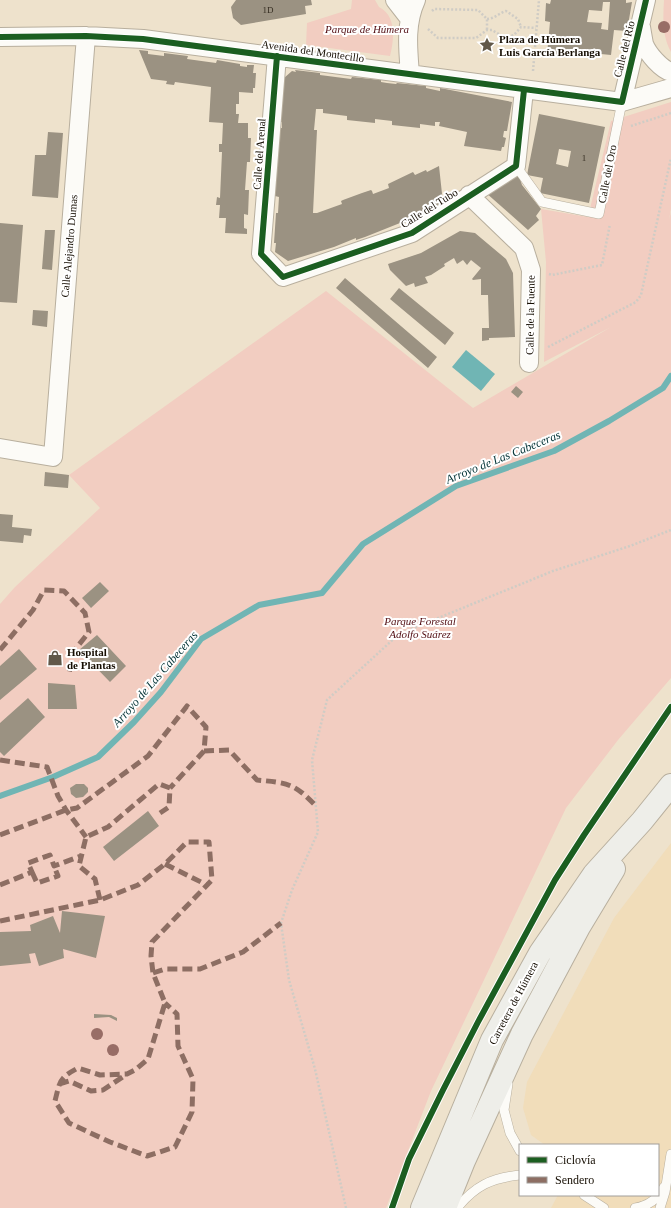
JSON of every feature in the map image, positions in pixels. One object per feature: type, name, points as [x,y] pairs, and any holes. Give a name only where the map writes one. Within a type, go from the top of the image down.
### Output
[{"type":"main road","name":"Carretera de Húmera","points":[[422,1208],[492,1040],[540,953],[594,874],[642,821],[671,785]]},
{"type":"main road","name":"Carretera de Húmera","points":[[445,1208],[520,1038],[579,928],[642,821]]},
{"type":"street","points":[[395,0],[409,23]]},
{"type":"street","points":[[410,74],[407,43],[409,23],[416,0]]},
{"type":"street","name":"Calle del Río","points":[[622,102],[646,0]]},
{"type":"street","points":[[641,24],[644,45],[651,56],[666,71],[671,72]]},
{"type":"street","name":"Avenida del Montecillo","points":[[0,38],[86,36],[143,39],[622,102]]},
{"type":"street","name":"Calle Alejandro Dumas","points":[[0,448],[53,456],[86,36]]},
{"type":"street","name":"Calle del Arenal","points":[[261,254],[277,56]]},
{"type":"street","points":[[622,102],[671,88]]},
{"type":"street","points":[[516,166],[524,90]]},
{"type":"street","name":"Calle del Tubo","points":[[261,254],[283,277],[412,233],[516,166]]},
{"type":"street","name":"Calle de la Fuente","points":[[469,195],[524,248],[531,270],[529,363]]},
{"type":"lane","name":"Calle del Oro","points":[[516,166],[542,202],[599,214],[622,102]]},
{"type":"lane","points":[[519,1149],[510,1133],[504,1110],[508,1081],[540,1013],[555,972]]},
{"type":"lane","points":[[660,1208],[668,1179],[671,1154]]},
{"type":"lane","points":[[457,1208],[472,1191],[494,1180],[519,1176]]},
{"type":"lane","points":[[659,1194],[668,1179]]},
{"type":"lane","points":[[586,1196],[604,1208],[607,1208]]},
{"type":"lane","points":[[634,1208],[643,1207],[657,1196]]},
{"type":"path","points":[[524,90],[533,70],[539,0]]},
{"type":"path","points":[[430,13],[434,10],[478,10],[487,19],[487,30]]},
{"type":"path","points":[[487,19],[492,19],[506,11],[518,19],[521,27]]},
{"type":"path","points":[[409,23],[427,28],[438,38],[476,38],[487,30],[492,30],[505,38],[514,35],[521,27]]},
{"type":"path","points":[[521,27],[536,28]]},
{"type":"path","points":[[550,346],[636,302],[641,295],[671,158]]},
{"type":"path","points":[[346,1208],[315,1069],[289,980],[281,923],[292,890],[318,832],[312,760],[327,700],[399,634],[553,571],[630,546],[671,530]]},
{"type":"shaded area","points":[[671,843],[671,1208],[551,1208],[557,1196],[659,1196],[659,1144],[544,1144],[531,1135],[523,1108],[527,1082],[614,918]]},
{"type":"green space","name":"Parque de Húmera","points":[[352,0],[375,0],[379,7],[389,16],[393,29],[390,56],[306,45],[307,23],[351,9]]},
{"type":"green space","points":[[664,0],[671,0],[671,52],[666,40],[663,20]]},
{"type":"green space","name":"Parque Forestal Adolfo Suárez","points":[[671,102],[671,209],[669,220],[671,212],[671,678],[618,740],[566,808],[431,1091],[386,1208],[0,1208],[0,604],[15,587],[100,508],[69,475],[326,291],[473,408],[611,327],[544,362],[546,262],[541,209],[588,217],[611,121]]},
{"type":"water","points":[[466,350],[495,374],[481,391],[452,367]]},
{"type":"building","points":[[236,0],[311,0],[312,5],[305,6],[306,14],[241,25],[233,18],[231,7]]},
{"type":"building","points":[[551,0],[626,0],[626,3],[632,2],[627,31],[614,30],[611,55],[581,52],[580,57],[547,55],[550,22],[545,21],[546,3],[550,4]],"holes":[[[603,2],[610,2],[608,30],[601,29],[602,23],[587,22],[589,10],[602,11]]]},
{"type":"building","points":[[139,50],[148,51],[148,54],[164,56],[164,53],[188,56],[187,59],[216,63],[217,60],[240,64],[240,66],[247,67],[247,65],[254,65],[253,73],[256,73],[255,88],[253,88],[253,93],[239,92],[239,104],[236,104],[236,114],[239,114],[238,123],[248,123],[248,138],[251,138],[250,162],[247,162],[245,190],[249,190],[248,215],[244,214],[244,228],[247,229],[247,234],[225,233],[226,218],[219,218],[220,205],[216,205],[217,197],[220,198],[222,152],[219,152],[219,144],[222,144],[223,123],[209,122],[211,87],[175,82],[174,85],[166,84],[167,81],[151,79]]},
{"type":"building","points":[[295,70],[351,79],[352,77],[381,80],[381,82],[387,83],[426,86],[426,88],[440,91],[440,88],[512,102],[507,131],[504,131],[503,137],[506,138],[504,147],[502,147],[501,151],[464,146],[467,132],[439,126],[440,122],[435,122],[435,126],[420,124],[420,128],[392,125],[392,121],[375,119],[375,123],[347,120],[347,116],[323,113],[323,109],[316,109],[314,130],[317,130],[313,213],[342,204],[341,201],[343,200],[371,190],[373,194],[389,188],[388,184],[413,172],[415,175],[426,170],[427,172],[439,166],[443,203],[409,222],[400,223],[365,237],[356,240],[356,238],[334,247],[288,261],[275,252],[276,243],[274,243],[276,213],[278,213],[279,197],[275,196],[279,128],[282,128],[282,122],[279,122],[282,81],[284,81],[284,78],[292,71],[296,72]]},
{"type":"building","points":[[539,114],[605,127],[589,203],[540,193],[543,178],[527,175]],"holes":[[[559,149],[571,151],[568,167],[556,164]]]},
{"type":"building","points":[[48,132],[63,133],[58,198],[32,196],[35,155],[46,155]]},
{"type":"building","points":[[518,173],[522,185],[541,209],[536,216],[539,220],[528,230],[485,192]]},
{"type":"building","points":[[0,223],[23,225],[17,303],[0,302]]},
{"type":"building","points":[[45,230],[55,230],[52,270],[42,269]]},
{"type":"building","points":[[460,231],[475,233],[506,259],[513,273],[515,337],[489,338],[489,340],[482,341],[482,328],[489,328],[488,295],[481,295],[481,279],[472,279],[481,268],[471,260],[467,265],[463,260],[457,264],[454,258],[444,264],[445,266],[425,277],[428,283],[415,287],[414,283],[406,286],[390,270],[388,264],[421,253]]},
{"type":"building","points":[[345,278],[437,357],[428,368],[336,288]]},
{"type":"building","points":[[399,288],[454,333],[445,345],[390,299]]},
{"type":"building","points":[[33,310],[48,311],[47,327],[32,325]]},
{"type":"building","points":[[516,386],[523,392],[518,398],[511,392]]},
{"type":"building","points":[[45,472],[69,475],[68,488],[44,486]]},
{"type":"building","points":[[0,514],[13,515],[12,527],[32,529],[31,536],[24,535],[23,543],[0,541]]},
{"type":"building","points":[[100,582],[109,591],[91,608],[82,598]]},
{"type":"building","points":[[97,635],[126,666],[110,682],[79,650]]},
{"type":"building","points":[[19,649],[37,669],[0,700],[0,666]]},
{"type":"building","points":[[48,683],[75,685],[77,709],[48,709]]},
{"type":"building","points":[[28,698],[45,717],[4,756],[0,752],[0,723]]},
{"type":"building","points":[[76,784],[84,784],[88,788],[88,792],[83,797],[76,798],[71,794],[70,788]]},
{"type":"building","points":[[148,811],[159,826],[114,861],[103,847]]},
{"type":"building","points":[[62,911],[105,916],[96,958],[63,949],[64,958],[39,966],[35,953],[29,954],[31,963],[0,966],[0,932],[31,931],[30,925],[53,916],[60,933]]},
{"type":"building","points":[[94,1014],[111,1015],[117,1018],[117,1021],[109,1017],[94,1018]]},
{"type":"waterway","name":"Arroyo de Las Cabeceras","points":[[0,796],[53,777],[98,757],[134,722],[161,692],[201,639],[259,605],[322,593],[363,544],[456,486],[554,451],[609,421],[663,388],[671,376]]},
{"type":"marked path","points":[[0,650],[33,610],[44,590],[64,591],[85,613],[89,632],[73,652],[69,674]]},
{"type":"marked path","points":[[0,835],[66,810],[77,808],[148,756],[187,706],[206,727],[204,751],[170,788]]},
{"type":"marked path","points":[[204,751],[229,750],[257,780],[283,783],[296,788],[316,806]]},
{"type":"marked path","points":[[0,760],[47,767],[58,796],[66,810],[86,837]]},
{"type":"marked path","points":[[100,900],[95,879],[79,866],[86,837],[108,827],[159,784],[170,788],[169,807],[160,813]]},
{"type":"marked path","points":[[0,921],[100,900],[138,885],[165,864],[187,842],[209,842],[212,880],[152,942],[151,956],[153,973],[165,1003],[148,1059],[135,1070],[127,1074],[100,1075],[78,1068],[61,1081],[55,1101],[69,1123],[110,1142],[147,1156],[175,1147],[192,1112],[193,1079],[178,1046],[177,1014],[165,1003]]},
{"type":"marked path","points":[[0,885],[32,872],[28,863],[50,855],[54,866],[81,856]]},
{"type":"marked path","points":[[165,864],[207,885]]},
{"type":"marked path","points":[[32,872],[37,883],[58,876],[54,866]]},
{"type":"marked path","points":[[153,973],[165,969],[200,969],[243,952],[281,923]]},
{"type":"marked path","points":[[59,1084],[69,1081],[91,1091],[103,1090],[127,1074]]},
{"type":"cycle path","points":[[0,37],[86,36],[143,39],[622,102],[646,0]]},
{"type":"cycle path","points":[[277,56],[261,254],[283,277],[412,233],[516,166],[524,90]]},
{"type":"cycle path","points":[[392,1208],[409,1159],[443,1090],[555,880],[671,707]]},
{"type":"place","name":"Plaza de Húmera Luis García Berlanga","points":[[487,45]]},
{"type":"place","name":"Hospital de Plantas","points":[[55,658]]}]
